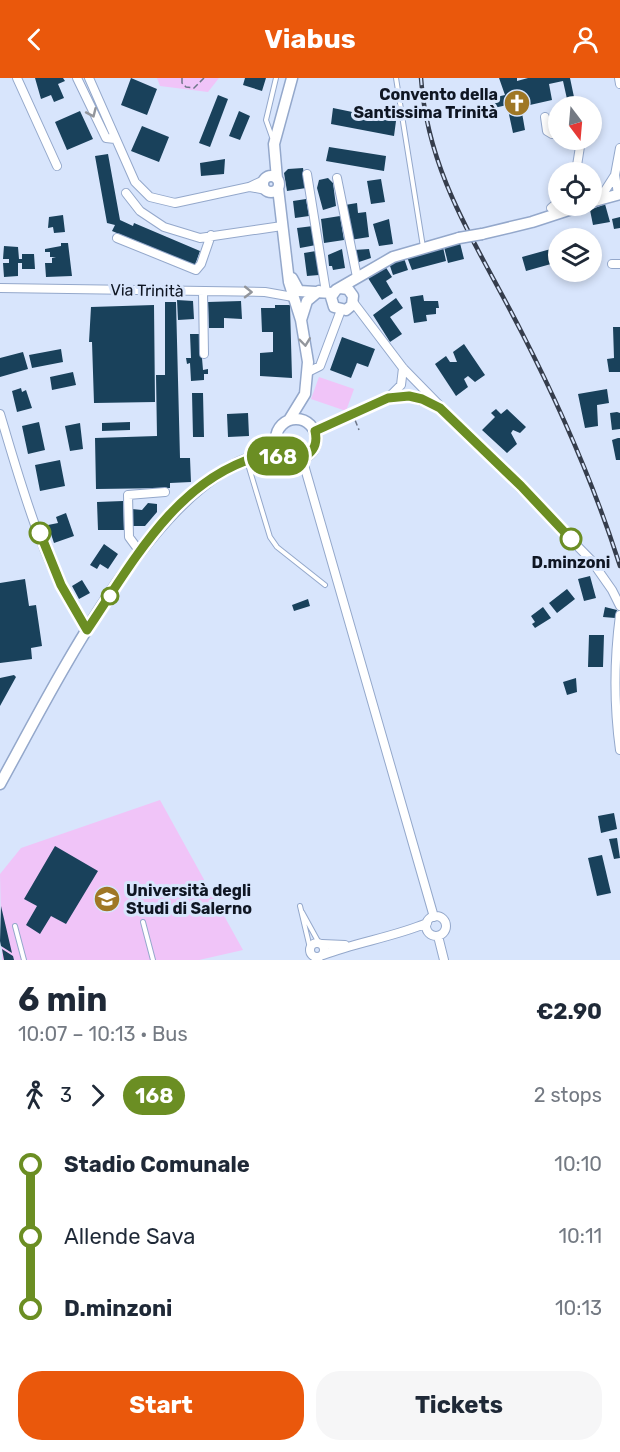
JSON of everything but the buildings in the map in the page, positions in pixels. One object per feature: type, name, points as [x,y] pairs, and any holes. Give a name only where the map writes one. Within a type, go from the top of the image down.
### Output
[{"type":"street","points":[[17,78],[57,166]]},
{"type":"street","points":[[77,78],[99,129],[106,138],[115,139]]},
{"type":"street","points":[[89,78],[135,182],[150,197],[175,202],[270,184]]},
{"type":"street","points":[[260,456],[280,426],[289,420],[305,394],[308,372],[302,320],[293,297],[280,208],[270,184],[274,144],[292,78]]},
{"type":"street","points":[[619,78],[620,84]]},
{"type":"street","points":[[83,92],[93,88]]},
{"type":"street","points":[[545,117],[548,132]]},
{"type":"street","points":[[602,199],[619,194],[619,152]]},
{"type":"street","points":[[308,174],[332,304],[348,303]]},
{"type":"street","points":[[602,193],[618,175]]},
{"type":"street","points":[[308,372],[320,366],[357,278],[337,178]]},
{"type":"street","points":[[126,193],[140,210],[164,227],[200,238],[282,226]]},
{"type":"street","points":[[542,219],[548,213]]},
{"type":"street","points":[[302,320],[307,301],[357,278],[393,257],[459,238],[551,216]]},
{"type":"street","points":[[117,238],[196,270],[201,264],[211,235]]},
{"type":"street","points":[[290,272],[299,291],[329,291],[362,315],[403,368],[440,408],[521,486],[591,560],[620,606]]},
{"type":"street","name":"Via Trinità","points":[[0,288],[265,292],[293,297]]},
{"type":"street","points":[[203,291],[204,354]]},
{"type":"street","points":[[388,398],[401,385],[403,368]]},
{"type":"street","points":[[315,431],[388,398],[409,396],[440,408]]},
{"type":"street","points":[[0,414],[26,498],[46,551],[75,613],[87,630]]},
{"type":"street","points":[[0,784],[4,770],[87,630],[140,552],[186,498],[247,460],[260,456],[302,458],[313,450],[315,431],[307,422],[289,420]]},
{"type":"street","points":[[275,436],[278,448],[285,456]]},
{"type":"street","points":[[302,458],[434,935],[444,960]]},
{"type":"street","points":[[140,552],[129,537],[128,495],[165,492]]},
{"type":"street","points":[[620,615],[616,648],[617,726],[620,750]]},
{"type":"street","points":[[310,949],[312,956],[320,957],[350,945],[407,931],[440,917],[446,925],[444,932],[434,935],[407,931]]},
{"type":"street","points":[[305,960],[314,943],[350,945]]},
{"type":"street","points":[[320,957],[324,949],[321,944]]},
{"type":"lane","points":[[274,144],[266,120],[276,78]]},
{"type":"lane","points":[[396,78],[423,248]]},
{"type":"lane","points":[[247,460],[270,537],[277,547],[325,585]]},
{"type":"lane","points":[[310,949],[300,906],[321,944]]},
{"type":"lane","points":[[142,922],[153,960]]},
{"type":"lane","points":[[15,926],[24,960]]},
{"type":"path","points":[[182,78],[182,83],[186,87],[194,88],[204,78]]},
{"type":"path","points":[[352,414],[359,430]]},
{"type":"shaded area","points":[[157,78],[219,78],[208,92],[160,86]]},
{"type":"shaded area","points":[[319,377],[354,389],[346,411],[311,399]]},
{"type":"shaded area","name":"Università degli Studi di Salerno","points":[[160,800],[243,950],[199,960],[2,960],[0,874],[21,848]]},
{"type":"railway","points":[[421,78],[426,114],[444,179],[563,417],[588,476],[620,566]]},
{"type":"bus line","name":"168","points":[[40,533],[61,585],[75,613],[87,630],[140,552],[166,519],[201,486],[247,460],[260,456],[302,458],[313,450],[315,431],[388,398],[409,396],[422,399],[440,408],[521,486],[571,539]]},
{"type":"place","name":"Convento della Santissima Trinità","points":[[517,103]]},
{"type":"place","name":"D.minzoni","points":[[571,539]]},
{"type":"place","name":"Università degli Studi di Salerno","points":[[107,899]]}]
